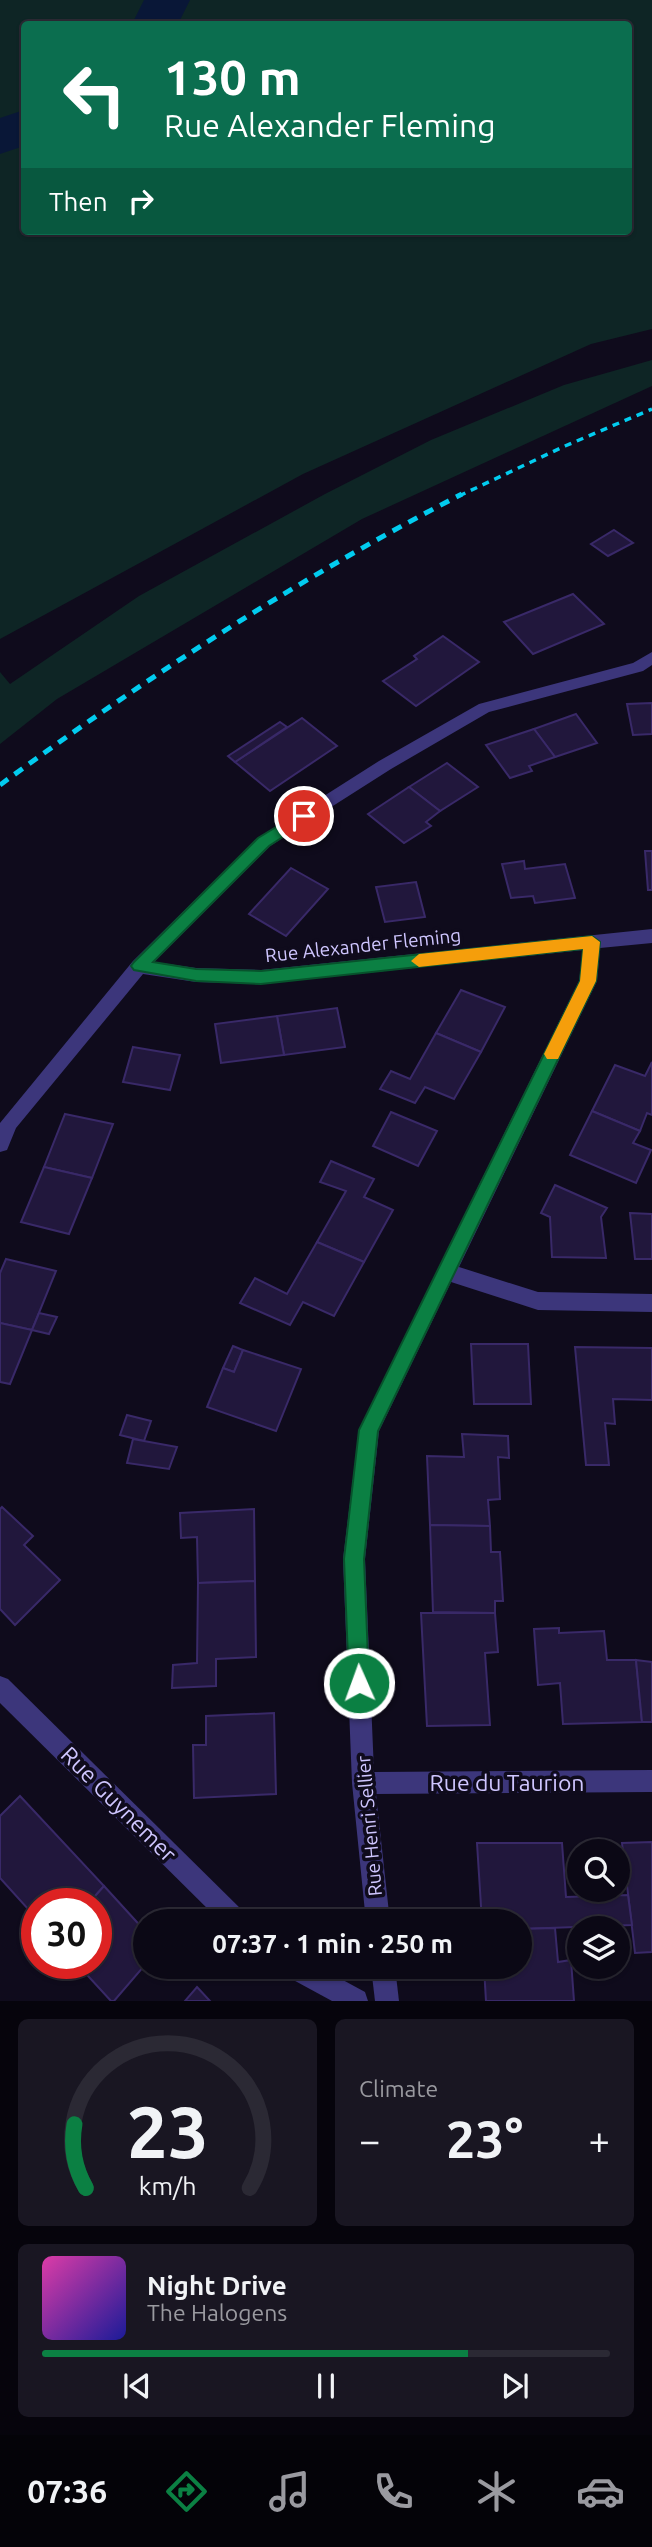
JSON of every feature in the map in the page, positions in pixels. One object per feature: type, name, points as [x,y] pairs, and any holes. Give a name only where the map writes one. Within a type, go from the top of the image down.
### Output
[{"type":"street","points":[[0,1144],[9,1123],[139,966],[264,842],[385,765],[484,708],[647,664]]},
{"type":"street","name":"Rue Alexander Fleming","points":[[139,966],[196,975],[261,977],[652,936]]},
{"type":"street","name":"Rue Henri Sellier","points":[[377,1909],[363,1783],[354,1559],[369,1430],[588,981],[592,942]]},
{"type":"street","points":[[445,1271],[538,1301],[652,1303]]},
{"type":"street","name":"Rue Guynemer","points":[[0,1687],[225,1909]]},
{"type":"street","name":"Rue du Taurion","points":[[363,1783],[652,1781]]},
{"type":"street","points":[[317,1979],[356,2001]]},
{"type":"street","points":[[384,1979],[387,2001]]},
{"type":"green space","points":[[0,0],[652,0],[652,329],[591,344],[303,474],[0,639]]},
{"type":"green space","points":[[652,360],[652,386],[362,519],[57,699],[0,744],[0,672],[10,684],[139,596],[325,494],[431,440],[564,385]]},
{"type":"building","points":[[614,530],[633,543],[608,556],[591,544]]},
{"type":"building","points":[[573,594],[604,624],[533,654],[504,622]]},
{"type":"building","points":[[443,636],[479,662],[416,706],[383,681],[417,659],[414,656]]},
{"type":"building","points":[[652,703],[652,734],[633,735],[627,704]]},
{"type":"building","points":[[576,714],[597,743],[555,757],[534,729]]},
{"type":"building","points":[[302,718],[337,746],[270,791],[235,762]]},
{"type":"building","points":[[280,722],[287,727],[235,762],[228,756]]},
{"type":"building","points":[[534,729],[555,757],[529,766],[532,771],[510,778],[486,745]]},
{"type":"building","points":[[447,763],[478,787],[440,811],[409,787]]},
{"type":"building","points":[[409,787],[440,811],[426,822],[431,826],[404,843],[368,814]]},
{"type":"building","points":[[645,851],[652,851],[652,890],[648,890]]},
{"type":"building","points":[[524,861],[525,869],[565,864],[575,898],[535,903],[533,896],[511,898],[502,864]]},
{"type":"building","points":[[291,868],[328,889],[286,936],[249,914]]},
{"type":"building","points":[[416,882],[425,917],[385,922],[376,887]]},
{"type":"building","points":[[461,990],[505,1007],[481,1052],[436,1033]]},
{"type":"building","points":[[337,1008],[345,1047],[284,1055],[277,1016]]},
{"type":"building","points":[[277,1016],[284,1055],[221,1063],[215,1024]]},
{"type":"building","points":[[436,1033],[481,1052],[454,1099],[425,1087],[415,1103],[380,1089],[391,1071],[410,1079]]},
{"type":"building","points":[[133,1047],[180,1055],[170,1090],[123,1082]]},
{"type":"building","points":[[652,1062],[652,1115],[647,1113],[640,1131],[592,1111],[615,1065],[645,1076]]},
{"type":"building","points":[[592,1111],[640,1131],[633,1143],[651,1150],[636,1183],[570,1155]]},
{"type":"building","points":[[391,1112],[437,1131],[418,1166],[373,1146]]},
{"type":"building","points":[[65,1114],[113,1124],[92,1178],[44,1167]]},
{"type":"building","points":[[331,1161],[374,1179],[364,1197],[393,1210],[364,1262],[317,1242],[346,1191],[320,1182]]},
{"type":"building","points":[[44,1167],[92,1178],[69,1234],[21,1222]]},
{"type":"building","points":[[555,1185],[607,1208],[601,1217],[606,1258],[552,1257],[550,1217],[541,1213]]},
{"type":"building","points":[[630,1213],[652,1214],[652,1259],[635,1259]]},
{"type":"building","points":[[317,1242],[364,1262],[334,1316],[303,1302],[290,1325],[240,1303],[255,1278],[287,1294]]},
{"type":"building","points":[[6,1259],[56,1271],[32,1330],[0,1323],[0,1273]]},
{"type":"building","points":[[39,1313],[57,1317],[49,1334],[32,1330]]},
{"type":"building","points":[[0,1323],[32,1330],[10,1384],[0,1382]]},
{"type":"building","points":[[471,1344],[528,1344],[531,1404],[474,1404]]},
{"type":"building","points":[[233,1346],[243,1350],[234,1372],[223,1368]]},
{"type":"building","points":[[575,1347],[652,1348],[652,1400],[613,1399],[615,1424],[605,1423],[609,1465],[586,1465]]},
{"type":"building","points":[[243,1350],[301,1369],[276,1431],[207,1407],[223,1368],[234,1372]]},
{"type":"building","points":[[127,1415],[151,1421],[144,1441],[120,1435]]},
{"type":"building","points":[[462,1434],[508,1436],[509,1458],[498,1457],[500,1499],[488,1500],[490,1526],[430,1525],[427,1456],[464,1457]]},
{"type":"building","points":[[133,1439],[177,1447],[169,1469],[127,1463]]},
{"type":"building","points":[[2,1507],[33,1536],[24,1545],[60,1580],[15,1625],[0,1609]]},
{"type":"building","points":[[254,1509],[255,1581],[198,1583],[197,1537],[181,1538],[180,1513]]},
{"type":"building","points":[[430,1525],[490,1526],[491,1552],[500,1552],[503,1601],[495,1601],[495,1613],[433,1612]]},
{"type":"building","points":[[255,1581],[256,1657],[216,1659],[216,1686],[172,1688],[173,1665],[197,1663],[198,1583]]},
{"type":"building","points":[[421,1613],[495,1613],[498,1652],[485,1653],[490,1725],[427,1726]]},
{"type":"building","points":[[559,1628],[559,1633],[604,1631],[607,1660],[636,1660],[642,1722],[563,1724],[560,1683],[538,1685],[534,1629]]},
{"type":"building","points":[[636,1660],[652,1662],[652,1722],[642,1722]]},
{"type":"building","points":[[274,1713],[276,1794],[194,1798],[193,1745],[206,1745],[206,1716]]},
{"type":"building","points":[[20,1796],[104,1886],[21,1888],[21,1901],[0,1878],[0,1816]]},
{"type":"building","points":[[652,1842],[652,1952],[635,1953],[629,1902],[630,1843]]},
{"type":"building","points":[[477,1843],[562,1843],[567,1902],[629,1902],[632,1925],[630,1916],[567,1916],[567,1927],[532,1929],[532,1909],[481,1909]]},
{"type":"building","points":[[112,1895],[133,1918],[133,1979],[114,2001],[91,1979],[112,1979]]},
{"type":"building","points":[[555,1928],[558,1962],[567,1961],[567,1979],[572,1979],[574,2001],[486,2001],[485,1979],[532,1979],[532,1929]]},
{"type":"building","points":[[197,1987],[210,2001],[185,2001]]},
{"type":"waterway","points":[[156,21],[167,0]]},
{"type":"waterway","points":[[0,139],[21,127]]},
{"type":"railway","points":[[459,496],[652,409]]},
{"type":"railway","points":[[0,785],[225,630],[401,526],[462,494]]},
{"type":"slow traffic","points":[[419,961],[592,942],[588,981],[552,1054]]},
{"type":"route","points":[[304,816],[264,842],[139,966],[196,975],[261,977],[592,942],[588,981],[369,1430],[354,1559],[359,1683]]}]
